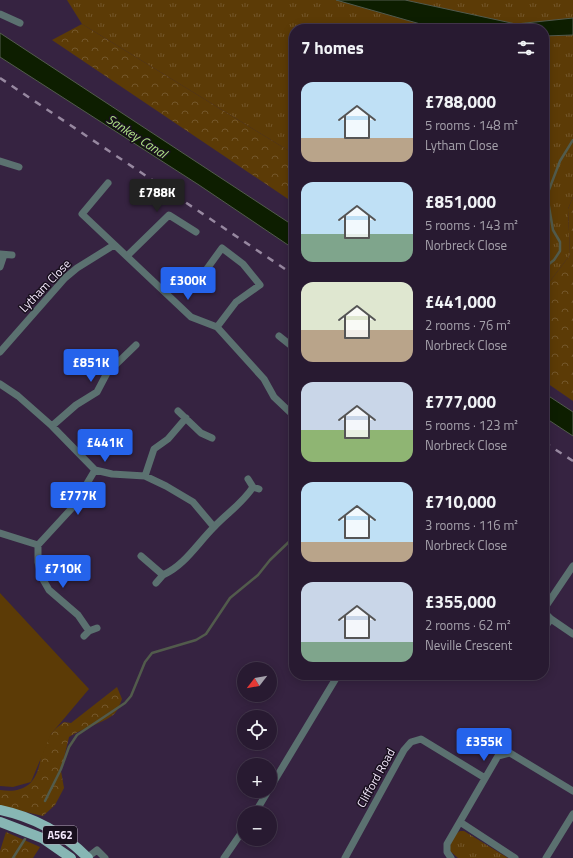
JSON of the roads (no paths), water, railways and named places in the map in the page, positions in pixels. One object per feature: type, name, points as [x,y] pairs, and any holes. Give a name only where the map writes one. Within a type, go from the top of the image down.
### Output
[{"type":"main road","name":"A562","points":[[0,810],[28,818],[60,835],[84,856]]},
{"type":"main road","name":"A562","points":[[0,822],[21,828],[42,838],[71,858]]},
{"type":"street","points":[[0,14],[20,23]]},
{"type":"street","points":[[0,161],[19,167]]},
{"type":"street","points":[[108,183],[82,214],[191,317],[217,327],[264,379],[274,397],[289,411]]},
{"type":"street","points":[[127,256],[169,215],[196,232]]},
{"type":"street","name":"Lytham Close","points":[[0,352],[71,273],[114,245]]},
{"type":"street","points":[[201,277],[222,248],[243,264],[260,285],[236,302],[217,327]]},
{"type":"street","points":[[0,267],[5,255]]},
{"type":"street","points":[[279,336],[289,344]]},
{"type":"street","points":[[52,426],[76,405],[97,392],[107,373],[136,345]]},
{"type":"street","points":[[0,384],[18,396],[52,426],[95,470],[112,474],[144,476],[166,486],[193,502],[214,527]]},
{"type":"street","points":[[178,410],[201,433],[212,438]]},
{"type":"street","points":[[144,476],[154,449],[168,439],[186,418]]},
{"type":"street","points":[[84,636],[93,629],[49,590],[41,576],[38,562],[38,545],[73,507],[95,470]]},
{"type":"street","points":[[156,583],[163,575],[181,564],[214,527],[256,488],[248,479]]},
{"type":"street","points":[[0,533],[38,545]]},
{"type":"street","points":[[141,556],[163,575]]},
{"type":"street","points":[[549,602],[573,566]]},
{"type":"street","points":[[549,618],[573,634]]},
{"type":"street","points":[[277,776],[335,680]]},
{"type":"street","name":"Clifford Road","points":[[345,858],[404,750],[411,742],[421,739],[485,778]]},
{"type":"street","points":[[451,858],[447,852],[447,844],[498,756],[510,753],[573,791]]},
{"type":"street","points":[[546,858],[573,814]]},
{"type":"street","points":[[460,822],[516,858]]},
{"type":"street","points":[[224,858],[237,840]]},
{"type":"street","points":[[84,856],[97,850],[105,858]]},
{"type":"water","points":[[336,0],[405,0],[516,24],[420,24]]},
{"type":"water","points":[[573,18],[573,35],[549,36],[549,24],[516,24]]},
{"type":"water","name":"Sankey Canal","points":[[0,33],[289,223],[289,246],[199,185],[0,57]]},
{"type":"water","points":[[549,396],[573,412],[573,436],[549,420]]},
{"type":"waterway","points":[[549,190],[560,161],[573,140]]},
{"type":"waterway","points":[[549,207],[553,230],[560,242],[560,251],[554,260],[549,264]]},
{"type":"waterway","points":[[45,801],[61,769],[69,747],[77,735],[125,703],[131,696],[145,662],[152,653],[196,640],[206,634],[230,598],[258,575],[270,560],[289,542]]},
{"type":"waterway","points":[[13,858],[25,839]]},
{"type":"railway","points":[[0,78],[289,272]]},
{"type":"railway","points":[[549,445],[573,461]]}]
